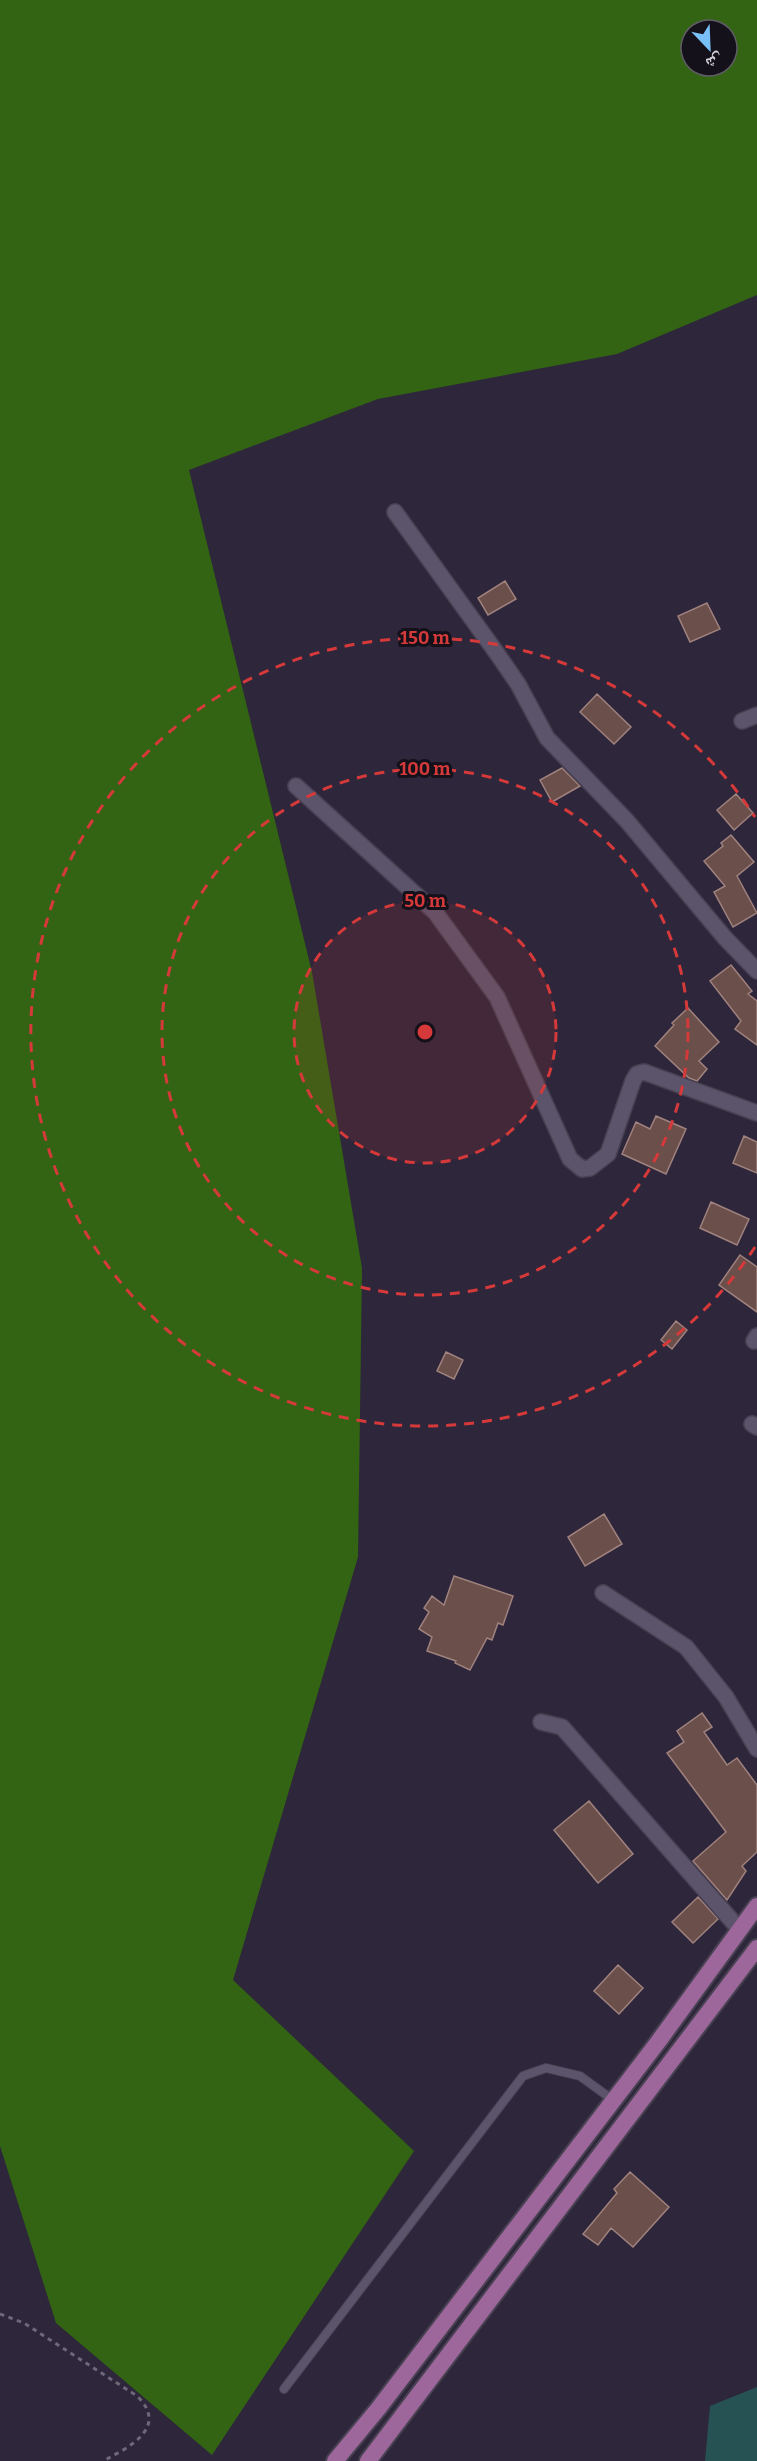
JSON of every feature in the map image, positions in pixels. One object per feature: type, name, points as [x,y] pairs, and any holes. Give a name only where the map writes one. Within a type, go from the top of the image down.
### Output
[{"type":"main road","points":[[335,2461],[385,2400],[757,1906]]},
{"type":"main road","points":[[368,2461],[757,1948]]},
{"type":"street","points":[[395,512],[518,684],[546,738],[627,821],[725,938],[757,971]]},
{"type":"street","points":[[742,721],[757,715]]},
{"type":"street","points":[[297,786],[435,912],[497,997],[570,1159],[582,1169],[590,1168],[608,1154],[633,1081],[638,1074],[644,1072],[757,1113]]},
{"type":"street","points":[[603,1593],[686,1647],[726,1696],[757,1749]]},
{"type":"street","points":[[541,1722],[562,1727],[740,1930]]},
{"type":"lane","points":[[284,2389],[523,2076],[546,2068],[580,2076],[613,2100]]},
{"type":"path","points":[[0,2314],[24,2323],[129,2390],[145,2404],[149,2412],[147,2429],[131,2444],[103,2461]]},
{"type":"green space","points":[[0,0],[757,0],[757,295],[617,354],[378,399],[189,470],[312,972],[362,1268],[358,1557],[233,1980],[414,2151],[212,2455],[56,2323],[0,2146]]},
{"type":"shaded area","points":[[757,2387],[757,2461],[705,2461],[710,2406]]},
{"type":"building","points":[[505,581],[516,599],[488,615],[478,598]]},
{"type":"building","points":[[707,603],[720,629],[690,642],[678,616]]},
{"type":"building","points":[[597,694],[631,727],[614,744],[580,712]]},
{"type":"building","points":[[562,768],[580,786],[552,802],[540,780]]},
{"type":"building","points":[[736,794],[753,813],[734,830],[717,810]]},
{"type":"building","points":[[731,835],[754,862],[737,876],[757,913],[733,927],[714,892],[725,886],[704,861],[723,846],[721,843]]},
{"type":"building","points":[[731,965],[752,991],[748,994],[757,1001],[757,1045],[735,1029],[741,1021],[710,981]]},
{"type":"building","points":[[688,1008],[719,1042],[699,1061],[707,1069],[697,1081],[689,1078],[655,1046],[674,1025],[672,1023]]},
{"type":"building","points":[[656,1116],[686,1129],[666,1174],[622,1154],[636,1122],[650,1129]]},
{"type":"building","points":[[744,1136],[757,1142],[757,1173],[733,1163]]},
{"type":"building","points":[[711,1202],[749,1219],[737,1245],[700,1228]]},
{"type":"building","points":[[740,1255],[757,1267],[757,1312],[719,1285]]},
{"type":"building","points":[[676,1321],[687,1330],[672,1349],[661,1340]]},
{"type":"building","points":[[446,1352],[463,1360],[454,1379],[437,1371]]},
{"type":"building","points":[[604,1514],[622,1544],[585,1566],[568,1537]]},
{"type":"building","points":[[454,1576],[513,1596],[503,1625],[498,1623],[492,1640],[487,1638],[470,1670],[455,1663],[456,1661],[427,1651],[432,1637],[419,1629],[429,1612],[424,1608],[432,1596],[444,1605]]},
{"type":"building","points":[[702,1713],[712,1727],[704,1732],[727,1765],[737,1758],[757,1785],[757,1852],[742,1866],[746,1871],[727,1900],[693,1861],[726,1832],[667,1753],[684,1742],[677,1731]]},
{"type":"building","points":[[589,1801],[633,1854],[598,1883],[554,1830]]},
{"type":"building","points":[[698,1897],[718,1919],[693,1943],[672,1922]]},
{"type":"building","points":[[618,1965],[643,1988],[619,2014],[594,1991]]},
{"type":"building","points":[[630,2172],[669,2207],[633,2247],[611,2228],[598,2245],[583,2234],[617,2193],[614,2189]]}]
